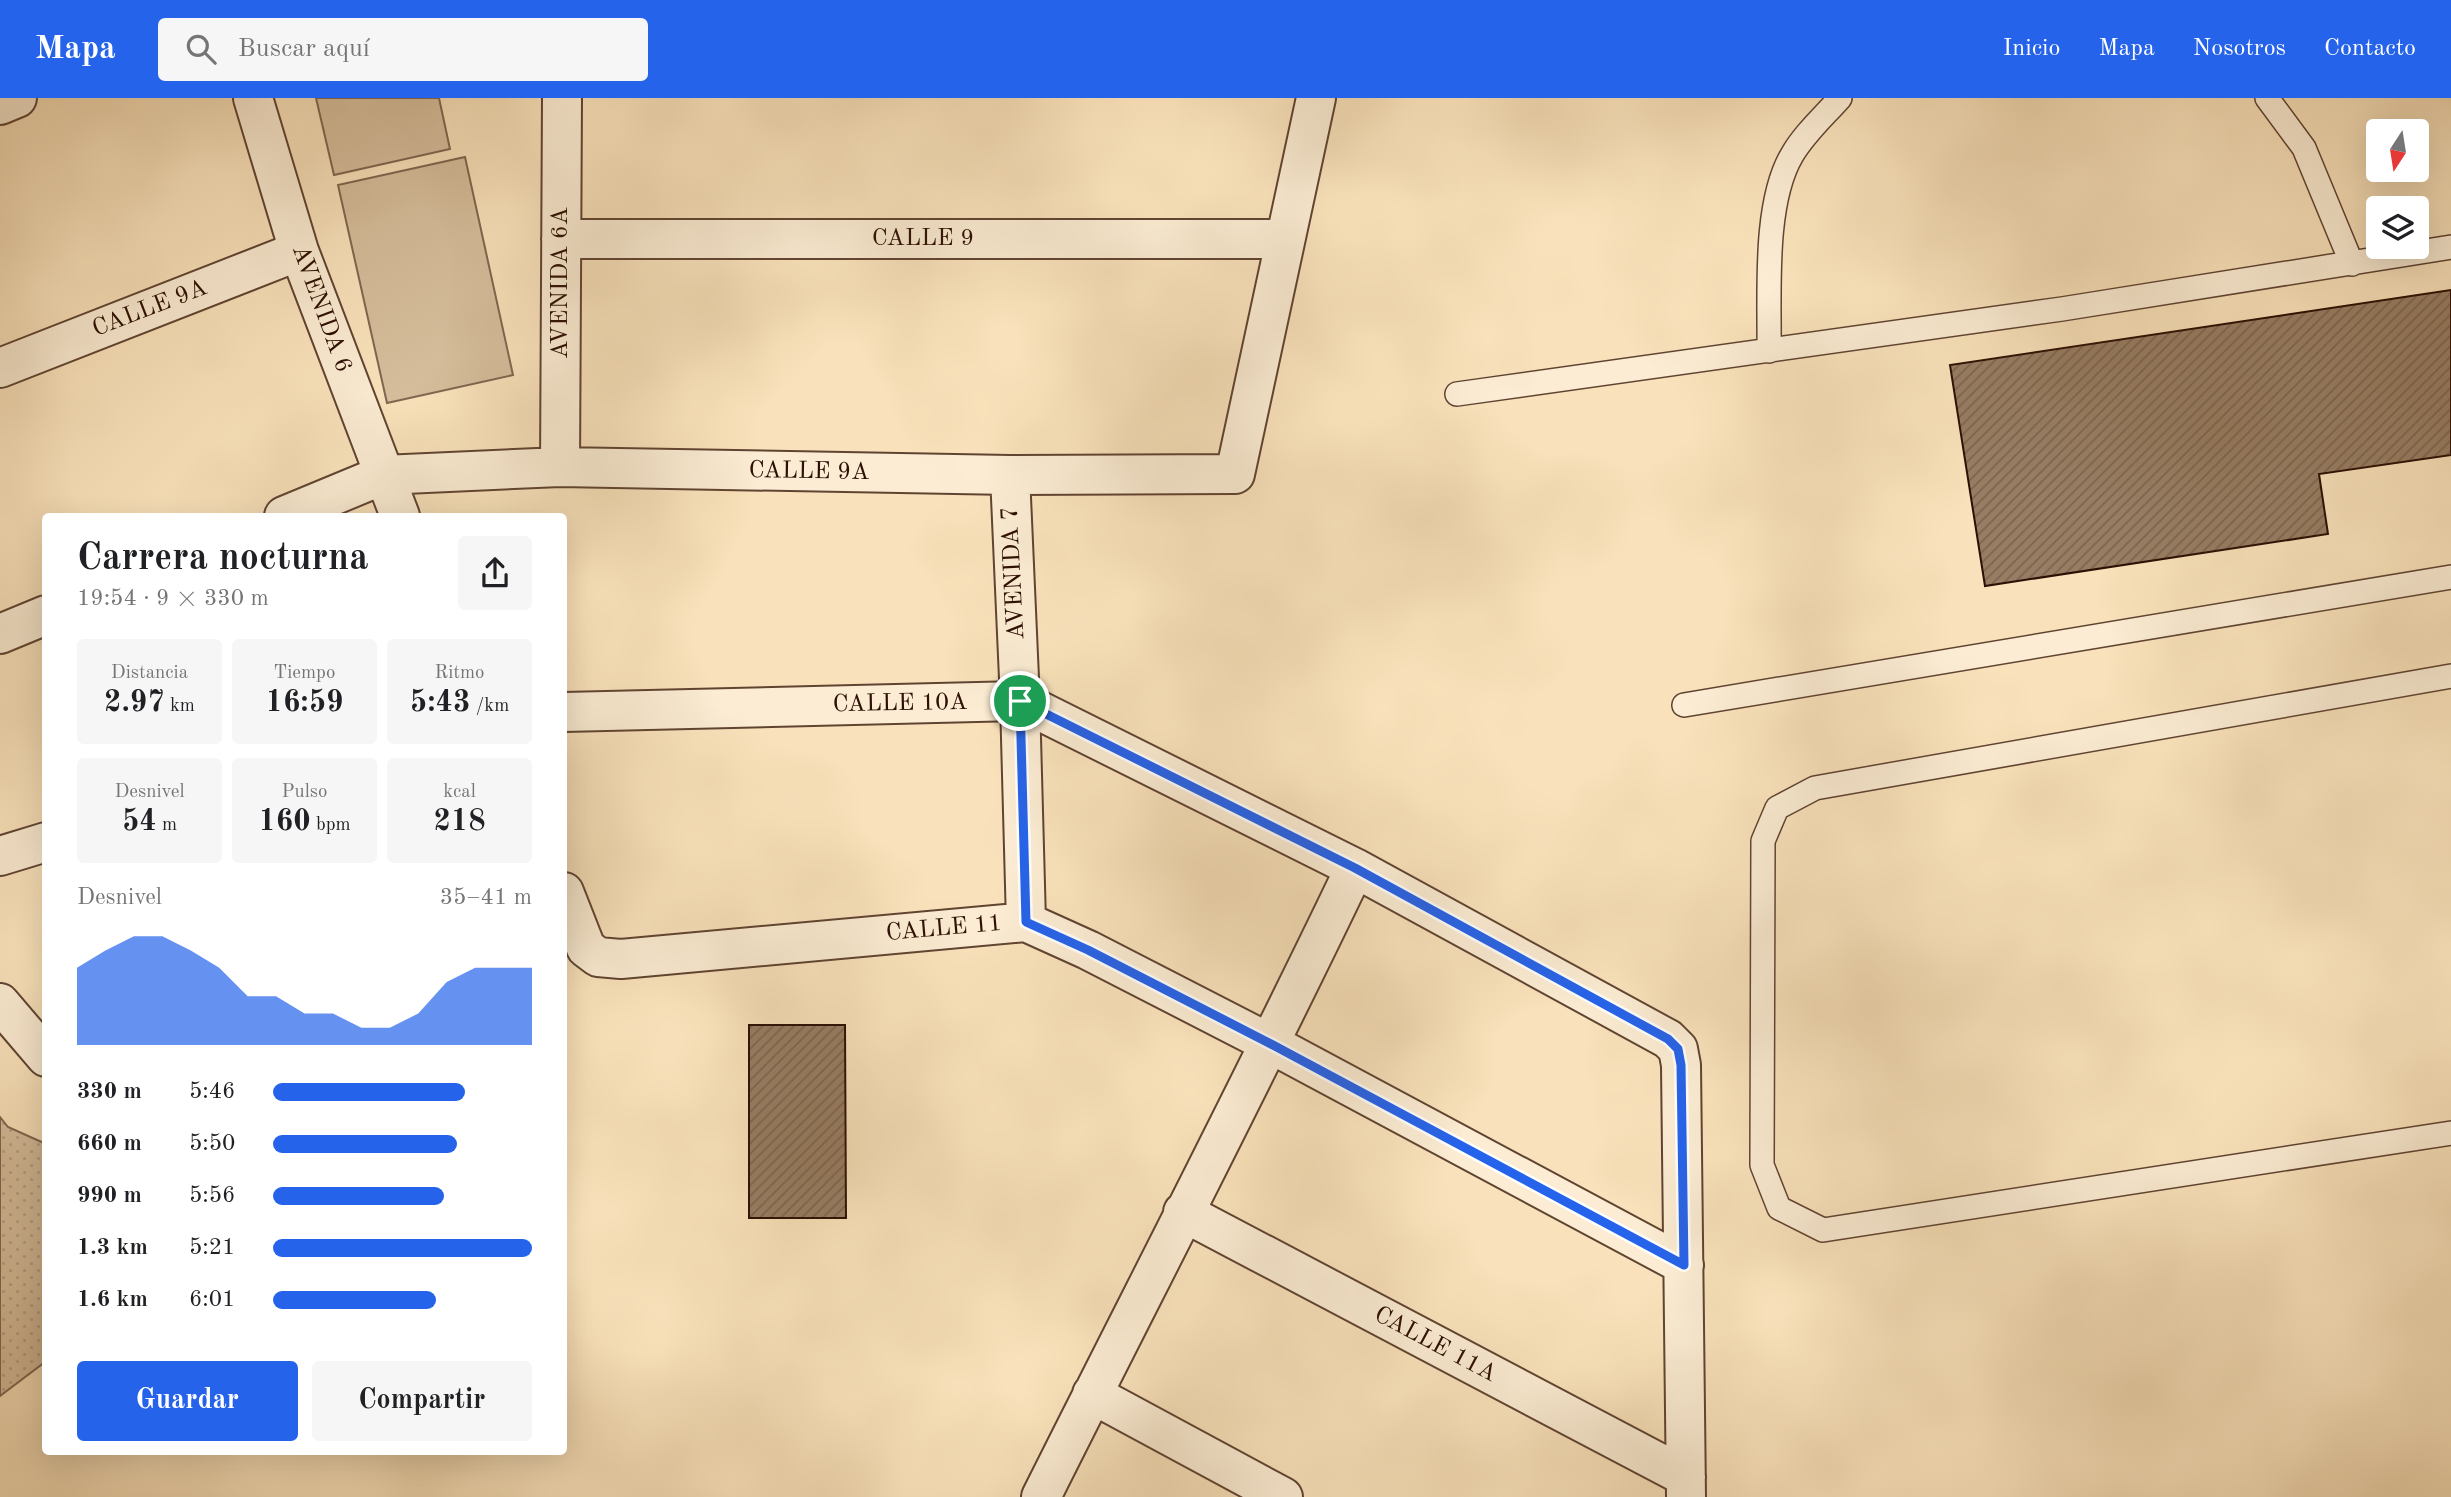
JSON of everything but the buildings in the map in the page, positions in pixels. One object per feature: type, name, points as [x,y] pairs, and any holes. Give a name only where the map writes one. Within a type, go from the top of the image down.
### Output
[{"type":"street","points":[[0,105],[17,98]]},
{"type":"street","name":"AVENIDA 6","points":[[253,98],[299,251],[399,513]]},
{"type":"street","name":"AVENIDA 6A","points":[[560,467],[562,98]]},
{"type":"street","points":[[1285,239],[1316,98]]},
{"type":"street","name":"CALLE 9","points":[[561,239],[1285,239]]},
{"type":"street","name":"CALLE 9A","points":[[291,513],[383,475],[560,467],[1010,475],[1235,474],[1285,239]]},
{"type":"street","name":"CALLE 9A","points":[[0,368],[299,251]]},
{"type":"street","name":"AVENIDA 7","points":[[1010,475],[1026,922]]},
{"type":"street","points":[[0,634],[42,617]]},
{"type":"street","name":"CALLE 10A","points":[[567,712],[1020,701],[1355,868],[1668,1039],[1678,1049],[1681,1065],[1684,1265]]},
{"type":"street","points":[[0,856],[42,843]]},
{"type":"street","points":[[1041,1497],[1271,1044],[1355,868]]},
{"type":"street","name":"CALLE 11","points":[[567,903],[586,948],[598,957],[621,959],[1026,922],[1088,950],[1271,1044],[1684,1265]]},
{"type":"street","points":[[0,1003],[42,1052]]},
{"type":"street","name":"CALLE 11A","points":[[1184,1212],[1686,1487]]},
{"type":"street","points":[[1684,1265],[1686,1487]]},
{"type":"street","points":[[1092,1394],[1283,1497]]},
{"type":"lane","points":[[1769,351],[1775,197],[1791,156],[1840,98]]},
{"type":"lane","points":[[2267,98],[2304,148],[2352,264]]},
{"type":"lane","points":[[1457,394],[2062,309],[2451,247]]},
{"type":"lane","points":[[1684,705],[2451,577]]},
{"type":"lane","points":[[2451,676],[1815,788],[1777,808],[1763,841],[1762,1165],[1779,1208],[1823,1230],[2451,1133]]},
{"type":"shaded area","points":[[316,98],[439,98],[450,149],[334,175]]},
{"type":"shaded area","points":[[465,157],[513,375],[387,403],[338,185]]},
{"type":"shaded area","points":[[0,1117],[8,1127],[42,1142],[42,1364],[0,1396]]},
{"type":"route","points":[[1020,701],[1355,868],[1668,1039],[1678,1049],[1681,1065],[1684,1265],[1271,1044],[1088,950],[1026,922],[1020,701]]}]
